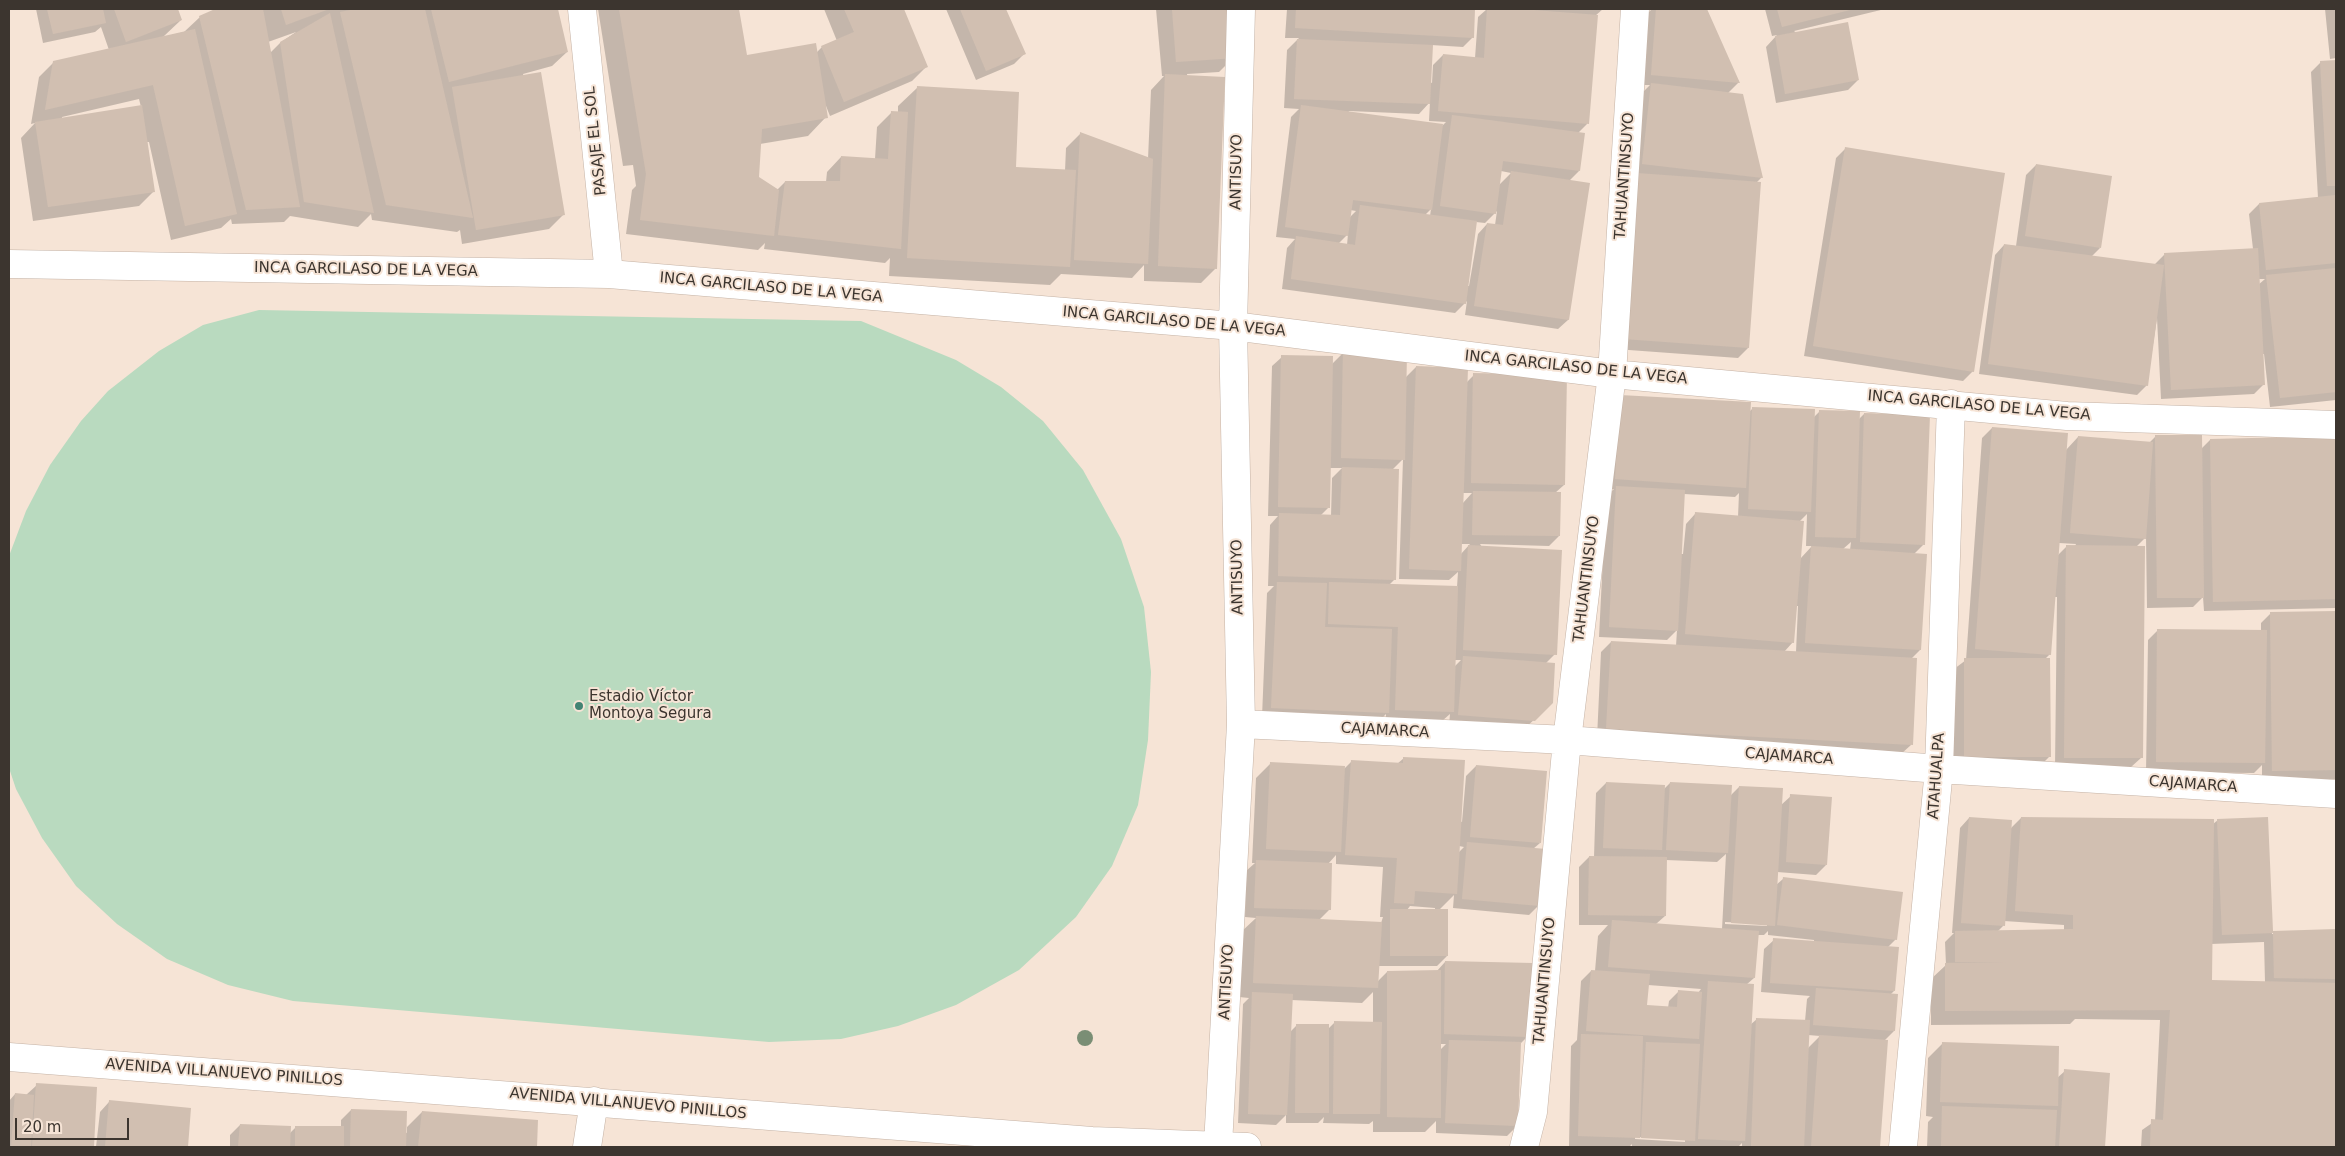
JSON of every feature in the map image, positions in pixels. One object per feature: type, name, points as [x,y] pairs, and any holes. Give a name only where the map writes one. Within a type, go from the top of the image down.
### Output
[{"type":"street","name":"PASAJE EL SOL","points":[[582,9],[609,274]]},
{"type":"street","name":"ANTISUYO","points":[[1218,1145],[1241,724],[1233,326],[1241,9]]},
{"type":"street","name":"TAHUANTINSUYO","points":[[1524,1147],[1533,1112],[1567,740],[1612,374],[1635,9]]},
{"type":"street","name":"INCA GARCILASO DE LA VEGA","points":[[9,264],[609,274],[1233,326],[1612,374],[2067,416],[2336,425]]},
{"type":"street","name":"ATAHUALPA","points":[[1903,1147],[1939,769],[1951,404]]},
{"type":"street","name":"CAJAMARCA","points":[[1241,724],[1567,740],[1939,769],[2336,794]]},
{"type":"street","name":"AVENIDA VILLANUEVO PINILLOS","points":[[9,1057],[594,1101],[1091,1144],[1247,1147]]},
{"type":"street","points":[[587,1147],[594,1101]]},
{"type":"green space","name":"Estadio Víctor Montoya Segura","points":[[259,310],[861,321],[956,360],[1001,387],[1043,421],[1083,470],[1121,539],[1144,607],[1151,672],[1148,740],[1138,805],[1112,866],[1076,917],[1019,970],[956,1005],[898,1026],[841,1039],[769,1042],[293,1001],[228,985],[167,959],[117,924],[76,886],[42,838],[16,789],[9,768],[9,556],[26,511],[50,465],[81,421],[108,391],[159,351],[203,325]]},
{"type":"building","points":[[47,9],[103,9],[106,23],[53,34]]},
{"type":"building","points":[[114,9],[178,9],[182,20],[126,42]]},
{"type":"building","points":[[215,9],[263,9],[300,207],[246,210],[199,16]]},
{"type":"building","points":[[281,9],[329,9],[286,25]]},
{"type":"building","points":[[355,9],[425,9],[473,218],[386,205],[340,12]]},
{"type":"building","points":[[431,9],[558,9],[568,52],[449,82]]},
{"type":"building","points":[[619,9],[739,9],[747,55],[816,43],[828,118],[762,129],[759,177],[779,190],[774,236],[640,220],[646,174]]},
{"type":"building","points":[[844,9],[904,9],[928,67],[844,102],[821,46],[854,32]]},
{"type":"building","points":[[960,9],[1006,9],[1026,54],[986,71]]},
{"type":"building","points":[[1172,9],[1231,9],[1235,58],[1176,62]]},
{"type":"building","points":[[1296,9],[1475,9],[1474,38],[1295,28]]},
{"type":"building","points":[[1487,9],[1520,9],[1598,15],[1589,124],[1438,111],[1443,54],[1484,58]]},
{"type":"building","points":[[1656,9],[1707,9],[1740,83],[1651,75]]},
{"type":"building","points":[[1777,9],[1854,9],[1782,27]]},
{"type":"building","points":[[330,13],[374,213],[304,202],[280,42]]},
{"type":"building","points":[[1848,22],[1859,80],[1785,94],[1775,36]]},
{"type":"building","points":[[195,29],[237,214],[185,226],[153,85],[45,110],[53,61]]},
{"type":"building","points":[[1297,39],[1433,45],[1430,104],[1294,99]]},
{"type":"building","points":[[2336,60],[2336,186],[2327,186],[2320,61]]},
{"type":"building","points":[[541,72],[565,215],[476,230],[452,87]]},
{"type":"building","points":[[1165,74],[1225,77],[1217,269],[1158,266]]},
{"type":"building","points":[[1651,83],[1743,94],[1763,178],[1642,164]]},
{"type":"building","points":[[917,86],[1019,92],[1016,167],[1076,170],[1070,267],[907,258]]},
{"type":"building","points":[[142,105],[155,192],[48,207],[35,122]]},
{"type":"building","points":[[1301,105],[1443,124],[1432,210],[1353,200],[1348,236],[1285,227]]},
{"type":"building","points":[[891,111],[908,112],[901,249],[778,235],[785,181],[840,181],[841,156],[888,159]]},
{"type":"building","points":[[1452,115],[1585,133],[1580,171],[1503,161],[1496,214],[1440,206]]},
{"type":"building","points":[[1080,132],[1153,159],[1148,264],[1074,260]]},
{"type":"building","points":[[1845,147],[2005,173],[1974,372],[1813,346]]},
{"type":"building","points":[[2036,164],[2112,176],[2101,248],[2025,236]]},
{"type":"building","points":[[1511,171],[1590,183],[1569,320],[1474,306],[1487,223],[1503,225]]},
{"type":"building","points":[[1636,173],[1761,182],[1749,348],[1624,339]]},
{"type":"building","points":[[2336,195],[2336,263],[2266,270],[2259,203]]},
{"type":"building","points":[[1360,205],[1477,221],[1466,304],[1291,279],[1296,236],[1355,245]]},
{"type":"building","points":[[2004,244],[2164,265],[2148,386],[1988,364]]},
{"type":"building","points":[[2258,248],[2265,385],[2171,390],[2164,253]]},
{"type":"building","points":[[2336,268],[2336,392],[2280,398],[2266,275]]},
{"type":"building","points":[[1343,350],[1407,352],[1405,460],[1341,458]]},
{"type":"building","points":[[1281,355],[1333,356],[1330,508],[1278,507]]},
{"type":"building","points":[[1416,366],[1468,368],[1461,571],[1409,569]]},
{"type":"building","points":[[1473,373],[1567,375],[1565,485],[1471,483]]},
{"type":"building","points":[[1620,395],[1751,402],[1746,488],[1615,479]]},
{"type":"building","points":[[1752,407],[1815,409],[1811,512],[1748,509]]},
{"type":"building","points":[[1819,410],[1860,411],[1856,538],[1815,537]]},
{"type":"building","points":[[1864,413],[1930,415],[1925,545],[1860,542]]},
{"type":"building","points":[[1992,427],[2068,433],[2051,655],[1975,649]]},
{"type":"building","points":[[2155,435],[2202,435],[2204,598],[2157,598]]},
{"type":"building","points":[[2078,436],[2153,442],[2146,539],[2070,533]]},
{"type":"building","points":[[2336,436],[2336,599],[2213,602],[2210,439]]},
{"type":"building","points":[[1342,467],[1399,469],[1396,580],[1278,576],[1279,513],[1340,515]]},
{"type":"building","points":[[1616,486],[1685,490],[1678,631],[1609,627]]},
{"type":"building","points":[[1473,491],[1561,492],[1560,536],[1472,535]]},
{"type":"building","points":[[1695,512],[1804,521],[1794,643],[1685,634]]},
{"type":"building","points":[[1468,545],[1562,550],[1557,655],[1463,650]]},
{"type":"building","points":[[2066,545],[2145,546],[2143,758],[2064,758]]},
{"type":"building","points":[[1811,546],[1927,554],[1921,650],[1805,643]]},
{"type":"building","points":[[1277,582],[1327,583],[1325,627],[1392,629],[1389,713],[1271,708]]},
{"type":"building","points":[[1329,582],[1458,586],[1454,712],[1395,710],[1398,627],[1328,624]]},
{"type":"building","points":[[2336,611],[2336,770],[2272,771],[2270,612]]},
{"type":"building","points":[[2157,629],[2267,630],[2265,763],[2156,762]]},
{"type":"building","points":[[1611,641],[1917,658],[1913,745],[1606,729]]},
{"type":"building","points":[[1463,656],[1555,663],[1553,703],[1535,721],[1458,715]]},
{"type":"building","points":[[1964,658],[2050,658],[2051,757],[1964,757]]},
{"type":"building","points":[[1403,757],[1465,760],[1457,894],[1415,891],[1414,904],[1394,903],[1397,858],[1345,855],[1351,760],[1403,763]]},
{"type":"building","points":[[1270,762],[1345,766],[1341,852],[1266,849]]},
{"type":"building","points":[[1476,765],[1547,771],[1541,843],[1470,837]]},
{"type":"building","points":[[1606,782],[1665,785],[1662,850],[1603,848]]},
{"type":"building","points":[[1670,782],[1732,785],[1728,853],[1666,850]]},
{"type":"building","points":[[1739,786],[1783,788],[1775,926],[1731,923]]},
{"type":"building","points":[[1790,794],[1832,797],[1827,865],[1786,862]]},
{"type":"building","points":[[1969,817],[2012,820],[2005,926],[1961,923]]},
{"type":"building","points":[[2021,817],[2214,819],[2212,980],[2336,983],[2336,1147],[2150,1147],[2151,1119],[2163,1120],[2170,1010],[1945,1011],[1945,963],[2008,962],[1955,962],[1955,931],[2073,929],[2073,915],[2015,911]]},
{"type":"building","points":[[2268,817],[2273,931],[2336,929],[2336,979],[2274,978],[2273,933],[2222,935],[2217,819]]},
{"type":"building","points":[[1467,842],[1546,849],[1540,906],[1462,899]]},
{"type":"building","points":[[1589,856],[1667,857],[1666,916],[1588,915]]},
{"type":"building","points":[[1256,860],[1332,863],[1331,910],[1254,908]]},
{"type":"building","points":[[1783,877],[1903,892],[1897,940],[1777,925]]},
{"type":"building","points":[[1390,909],[1448,909],[1448,956],[1390,956]]},
{"type":"building","points":[[1256,916],[1382,922],[1378,988],[1253,983]]},
{"type":"building","points":[[1612,920],[1759,931],[1755,978],[1608,967]]},
{"type":"building","points":[[1773,938],[1899,947],[1895,991],[1770,983]]},
{"type":"building","points":[[1445,961],[1533,963],[1529,1037],[1444,1034]]},
{"type":"building","points":[[1441,970],[1441,1118],[1387,1117],[1387,971]]},
{"type":"building","points":[[1591,970],[1650,974],[1647,1005],[1677,1007],[1678,990],[1702,992],[1699,1039],[1586,1031]]},
{"type":"building","points":[[1708,981],[1754,984],[1745,1141],[1698,1139]]},
{"type":"building","points":[[1816,988],[1898,994],[1895,1031],[1813,1025]]},
{"type":"building","points":[[1252,992],[1293,994],[1287,1115],[1248,1114]]},
{"type":"building","points":[[1756,1018],[1810,1020],[1804,1147],[1751,1146]]},
{"type":"building","points":[[1334,1021],[1382,1022],[1380,1114],[1333,1114]]},
{"type":"building","points":[[1296,1024],[1329,1024],[1329,1113],[1295,1113]]},
{"type":"building","points":[[1581,1034],[1643,1036],[1640,1138],[1578,1136]]},
{"type":"building","points":[[1819,1035],[1888,1040],[1880,1147],[1811,1147]]},
{"type":"building","points":[[1449,1040],[1521,1042],[1518,1126],[1445,1123]]},
{"type":"building","points":[[1646,1042],[1700,1044],[1695,1141],[1641,1138]]},
{"type":"building","points":[[1942,1042],[2059,1046],[2058,1106],[1940,1102]]},
{"type":"building","points":[[2064,1069],[2110,1073],[2105,1147],[2059,1147]]},
{"type":"building","points":[[36,1083],[97,1087],[94,1147],[32,1147]]},
{"type":"building","points":[[15,1093],[34,1095],[31,1147],[11,1147]]},
{"type":"building","points":[[109,1100],[191,1108],[188,1147],[105,1147]]},
{"type":"building","points":[[1942,1106],[2057,1110],[2055,1147],[1941,1147]]},
{"type":"building","points":[[351,1109],[407,1111],[406,1147],[350,1147]]},
{"type":"building","points":[[422,1111],[538,1120],[537,1147],[418,1147]]},
{"type":"building","points":[[240,1124],[291,1126],[290,1147],[238,1147]]},
{"type":"building","points":[[295,1126],[344,1126],[344,1147],[295,1147]]},
{"type":"place","name":"Estadio Víctor Montoya Segura","points":[[579,706]]}]
